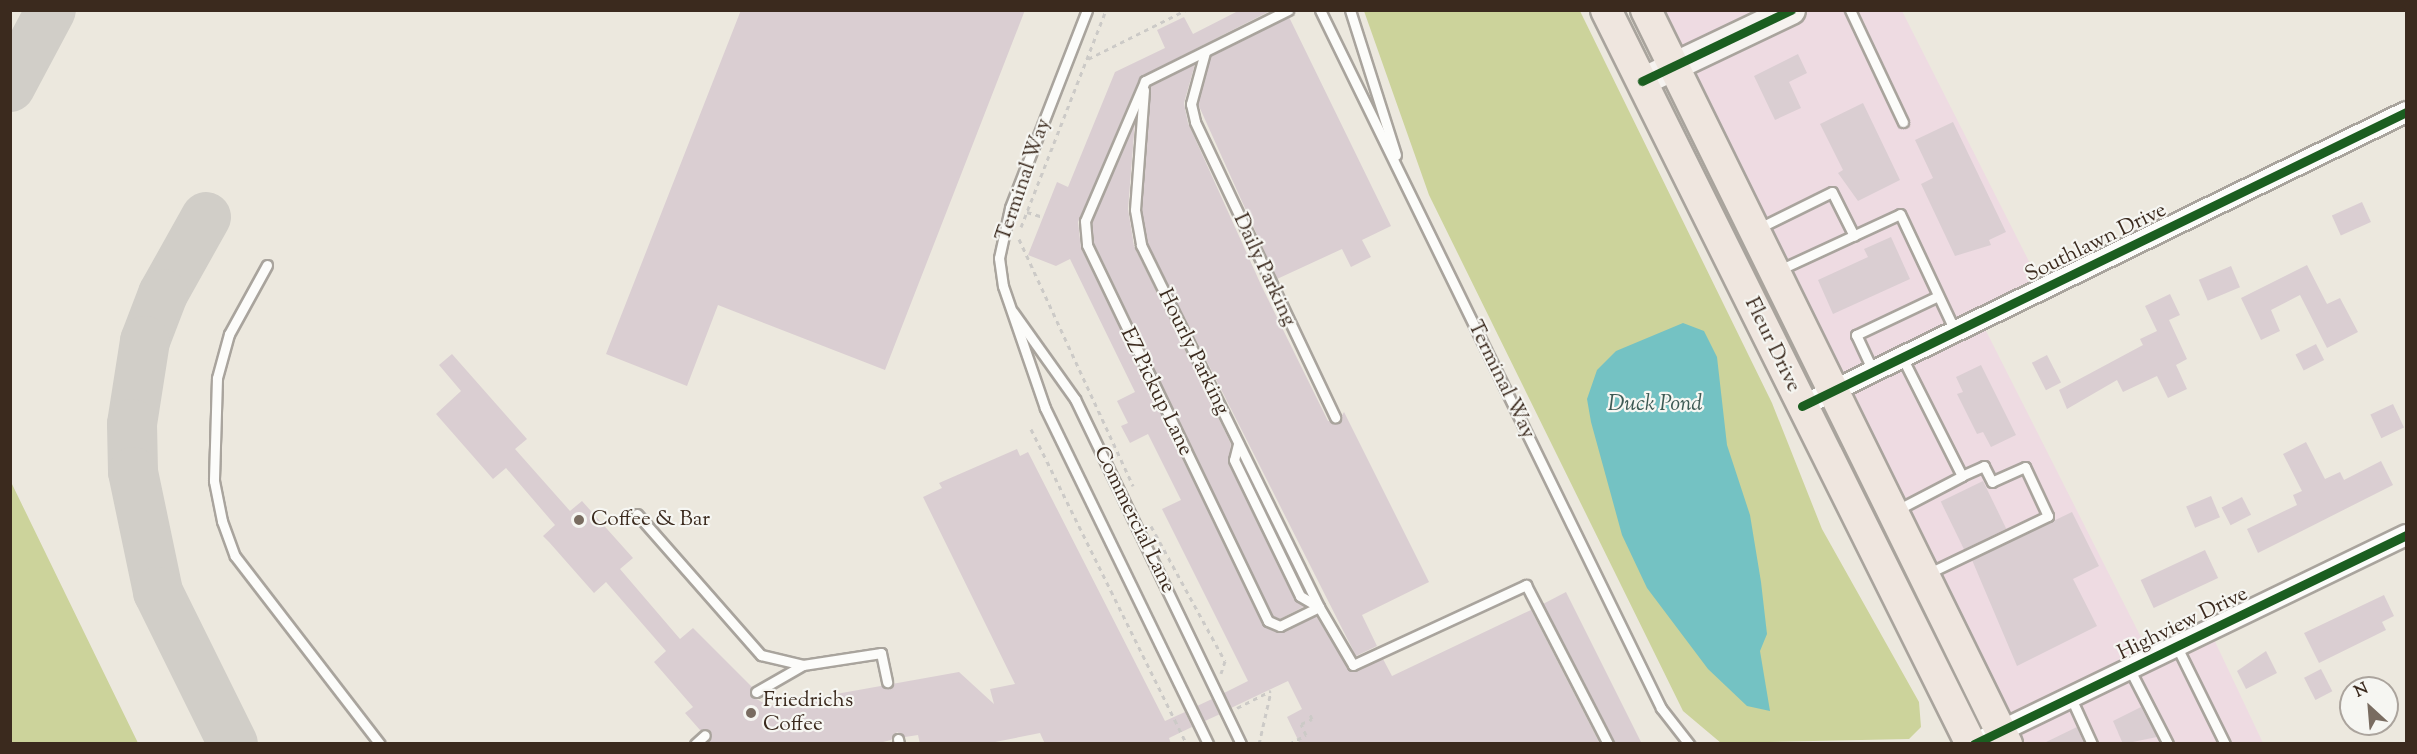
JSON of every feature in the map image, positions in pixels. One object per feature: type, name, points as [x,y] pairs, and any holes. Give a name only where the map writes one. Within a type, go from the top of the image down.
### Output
[{"type":"main road","name":"Fleur Drive","points":[[1606,10],[1802,406],[1988,740]]},
{"type":"main road","name":"Fleur Drive","points":[[1646,10],[1924,576],[1988,740]]},
{"type":"street","points":[[1642,81],[1674,67],[1757,18],[1791,10]]},
{"type":"street","name":"Southlawn Drive","points":[[1802,406],[2406,112]]},
{"type":"street","name":"Highview Drive","points":[[1988,740],[2406,535]]},
{"type":"lane","name":"Terminal Way","points":[[1087,10],[1001,241],[1009,308],[1045,408],[1208,744]]},
{"type":"lane","points":[[1145,81],[1288,10]]},
{"type":"lane","points":[[1350,10],[1404,180]]},
{"type":"lane","points":[[1850,10],[1903,122]]},
{"type":"lane","name":"Terminal Way","points":[[1321,13],[1655,698],[1689,744]]},
{"type":"lane","name":"Daily Parking","points":[[1205,52],[1191,104],[1195,122],[1335,417]]},
{"type":"lane","name":"Hourly Parking","points":[[1145,81],[1135,210],[1141,245],[1319,607]]},
{"type":"lane","name":"EZ Pickup Lane","points":[[1145,81],[1085,221],[1087,245],[1268,621],[1280,626],[1319,607]]},
{"type":"lane","points":[[1754,230],[1832,192],[1854,236]]},
{"type":"lane","points":[[1775,272],[1900,214],[1955,331]]},
{"type":"lane","points":[[267,265],[229,334],[217,378],[214,481],[222,521],[235,556],[380,744]]},
{"type":"lane","points":[[1873,370],[1856,335],[1938,296]]},
{"type":"lane","name":"Commercial Lane","points":[[1009,308],[1075,399],[1241,744]]},
{"type":"lane","points":[[1902,357],[1962,476]]},
{"type":"lane","points":[[1893,512],[1984,466],[1992,482],[2025,467],[2049,516],[1924,576]]},
{"type":"lane","points":[[637,514],[761,655],[803,665]]},
{"type":"lane","points":[[1319,607],[1330,631],[1353,665],[1526,585],[1608,744]]},
{"type":"lane","points":[[2177,647],[2225,744]]},
{"type":"lane","points":[[756,692],[803,665],[881,653],[887,682]]},
{"type":"lane","points":[[2130,670],[2168,744]]},
{"type":"lane","points":[[2071,698],[2092,744]]},
{"type":"lane","points":[[695,744],[705,735]]},
{"type":"path","points":[[1106,10],[1027,212],[1021,248],[1135,489]]},
{"type":"path","points":[[1086,60],[1170,21],[1186,10]]},
{"type":"path","points":[[1027,212],[1043,217]]},
{"type":"path","points":[[1031,429],[1187,744]]},
{"type":"path","points":[[1145,522],[1158,529],[1225,661],[1221,673],[1225,681]]},
{"type":"path","points":[[1234,699],[1236,708],[1271,691],[1259,744]]},
{"type":"path","points":[[1289,744],[1306,735],[1301,724],[1312,719],[1309,712]]},
{"type":"shaded area","points":[[1646,11],[1902,11],[2043,289],[1980,319],[2152,659],[2210,631],[2263,743],[2007,743]]},
{"type":"green space","points":[[1364,11],[1580,11],[1772,403],[1822,529],[1919,702],[1921,727],[1909,739],[1721,743],[1683,711],[1429,195]]},
{"type":"green space","points":[[11,482],[101,667],[138,743],[11,743]]},
{"type":"water","name":"Duck Pond","points":[[1683,323],[1704,331],[1717,357],[1727,445],[1750,515],[1761,582],[1767,634],[1760,651],[1770,711],[1747,706],[1708,669],[1647,588],[1622,535],[1591,422],[1587,399],[1597,370],[1616,351]]},
{"type":"building","points":[[741,10],[1025,10],[885,370],[718,305],[687,386],[606,354]]},
{"type":"building","points":[[1240,10],[1272,10],[1140,77],[1078,222],[1081,248],[1262,624],[1281,633],[1316,616],[1349,670],[1383,659],[1392,676],[1531,610],[1600,744],[1300,744],[1287,717],[1302,709],[1288,681],[1231,708],[1224,693],[1248,681],[1162,509],[1181,500],[1148,434],[1130,443],[1121,426],[1128,423],[1117,401],[1135,392],[1070,259],[1056,266],[1028,255],[1057,182],[1068,187],[1115,72],[1165,48],[1157,30],[1184,17],[1193,34]]},
{"type":"building","points":[[1289,17],[1391,226],[1362,240],[1371,257],[1351,267],[1342,249],[1277,279],[1198,104],[1211,56]]},
{"type":"building","points":[[1798,54],[1807,73],[1789,82],[1801,108],[1775,120],[1754,76]]},
{"type":"building","points":[[1195,64],[1184,103],[1188,123],[1262,287],[1328,421],[1338,423],[1344,412],[1429,582],[1362,615],[1377,646],[1356,656],[1147,243],[1142,210],[1150,87]]},
{"type":"building","points":[[1863,103],[1900,180],[1858,201],[1838,173],[1843,170],[1820,124]]},
{"type":"building","points":[[1135,122],[1128,209],[1134,246],[1231,444],[1228,463],[1294,599],[1305,606],[1280,619],[1273,616],[1094,243],[1092,222]]},
{"type":"building","points":[[1953,122],[2006,232],[1989,240],[1991,245],[1955,256],[1921,184],[1933,178],[1915,140]]},
{"type":"building","points":[[2362,202],[2371,222],[2341,236],[2332,215]]},
{"type":"building","points":[[1891,237],[1910,279],[1833,314],[1818,280],[1868,257],[1864,249]]},
{"type":"building","points":[[2307,265],[2327,304],[2340,298],[2358,332],[2327,348],[2300,295],[2271,310],[2280,331],[2261,340],[2241,298]]},
{"type":"building","points":[[2231,266],[2240,287],[2208,301],[2199,280]]},
{"type":"building","points":[[2170,294],[2180,315],[2169,320],[2187,359],[2176,365],[2187,389],[2168,398],[2157,376],[2123,392],[2117,380],[2067,409],[2059,390],[2143,345],[2140,339],[2157,331],[2145,306]]},
{"type":"building","points":[[2316,344],[2324,360],[2304,370],[2296,354]]},
{"type":"building","points":[[452,354],[527,439],[515,449],[570,511],[582,501],[633,558],[620,569],[680,639],[693,628],[752,687],[751,696],[769,706],[959,672],[994,704],[990,689],[1015,684],[923,497],[942,488],[939,483],[1017,449],[1020,456],[1028,452],[1165,721],[1185,712],[1192,727],[1169,738],[1171,744],[1045,744],[1040,733],[985,744],[920,744],[918,735],[905,737],[897,732],[891,740],[875,744],[708,744],[710,731],[700,730],[685,713],[693,707],[654,662],[666,651],[606,582],[594,593],[543,536],[555,525],[506,468],[493,479],[436,414],[461,391],[439,365]]},
{"type":"building","points":[[2047,355],[2061,383],[2046,390],[2032,363]]},
{"type":"building","points":[[1981,365],[2016,435],[1991,447],[1983,432],[1977,434],[1957,394],[1963,392],[1956,377]]},
{"type":"building","points":[[2393,404],[2404,428],[2381,438],[2370,415]]},
{"type":"building","points":[[2306,442],[2325,479],[2340,472],[2344,480],[2381,461],[2393,485],[2258,553],[2247,529],[2297,505],[2293,495],[2302,491],[2283,454]]},
{"type":"building","points":[[1983,481],[2006,529],[1964,549],[1941,502]]},
{"type":"building","points":[[2211,496],[2220,517],[2195,528],[2186,507]]},
{"type":"building","points":[[2242,497],[2251,515],[2231,525],[2222,507]]},
{"type":"building","points":[[2072,512],[2099,566],[2073,579],[2097,626],[2017,666],[1972,560]]},
{"type":"building","points":[[2205,550],[2218,578],[2154,608],[2141,580]]},
{"type":"building","points":[[1566,592],[1642,744],[1615,744],[1543,604]]},
{"type":"building","points":[[2384,595],[2394,616],[2382,622],[2386,630],[2319,663],[2304,633]]},
{"type":"building","points":[[2266,651],[2277,673],[2246,689],[2237,671]]},
{"type":"building","points":[[2321,669],[2332,691],[2315,700],[2304,678]]},
{"type":"building","points":[[1212,699],[1219,714],[1204,722],[1197,706]]},
{"type":"building","points":[[2141,707],[2157,737],[2123,744],[2113,721]]},
{"type":"building","points":[[2077,727],[2084,744],[2042,744]]},
{"type":"taxiway","points":[[10,87],[51,10]]},
{"type":"taxiway","points":[[206,217],[163,294],[145,341],[132,424],[133,472],[158,592],[233,744]]},
{"type":"cycle path","points":[[1642,81],[1791,10]]},
{"type":"cycle path","points":[[1802,406],[2406,112]]},
{"type":"cycle path","points":[[1974,744],[2406,535]]},
{"type":"place","name":"Coffee & Bar","points":[[579,520]]},
{"type":"place","name":"Friedrichs Coffee","points":[[751,713]]}]
